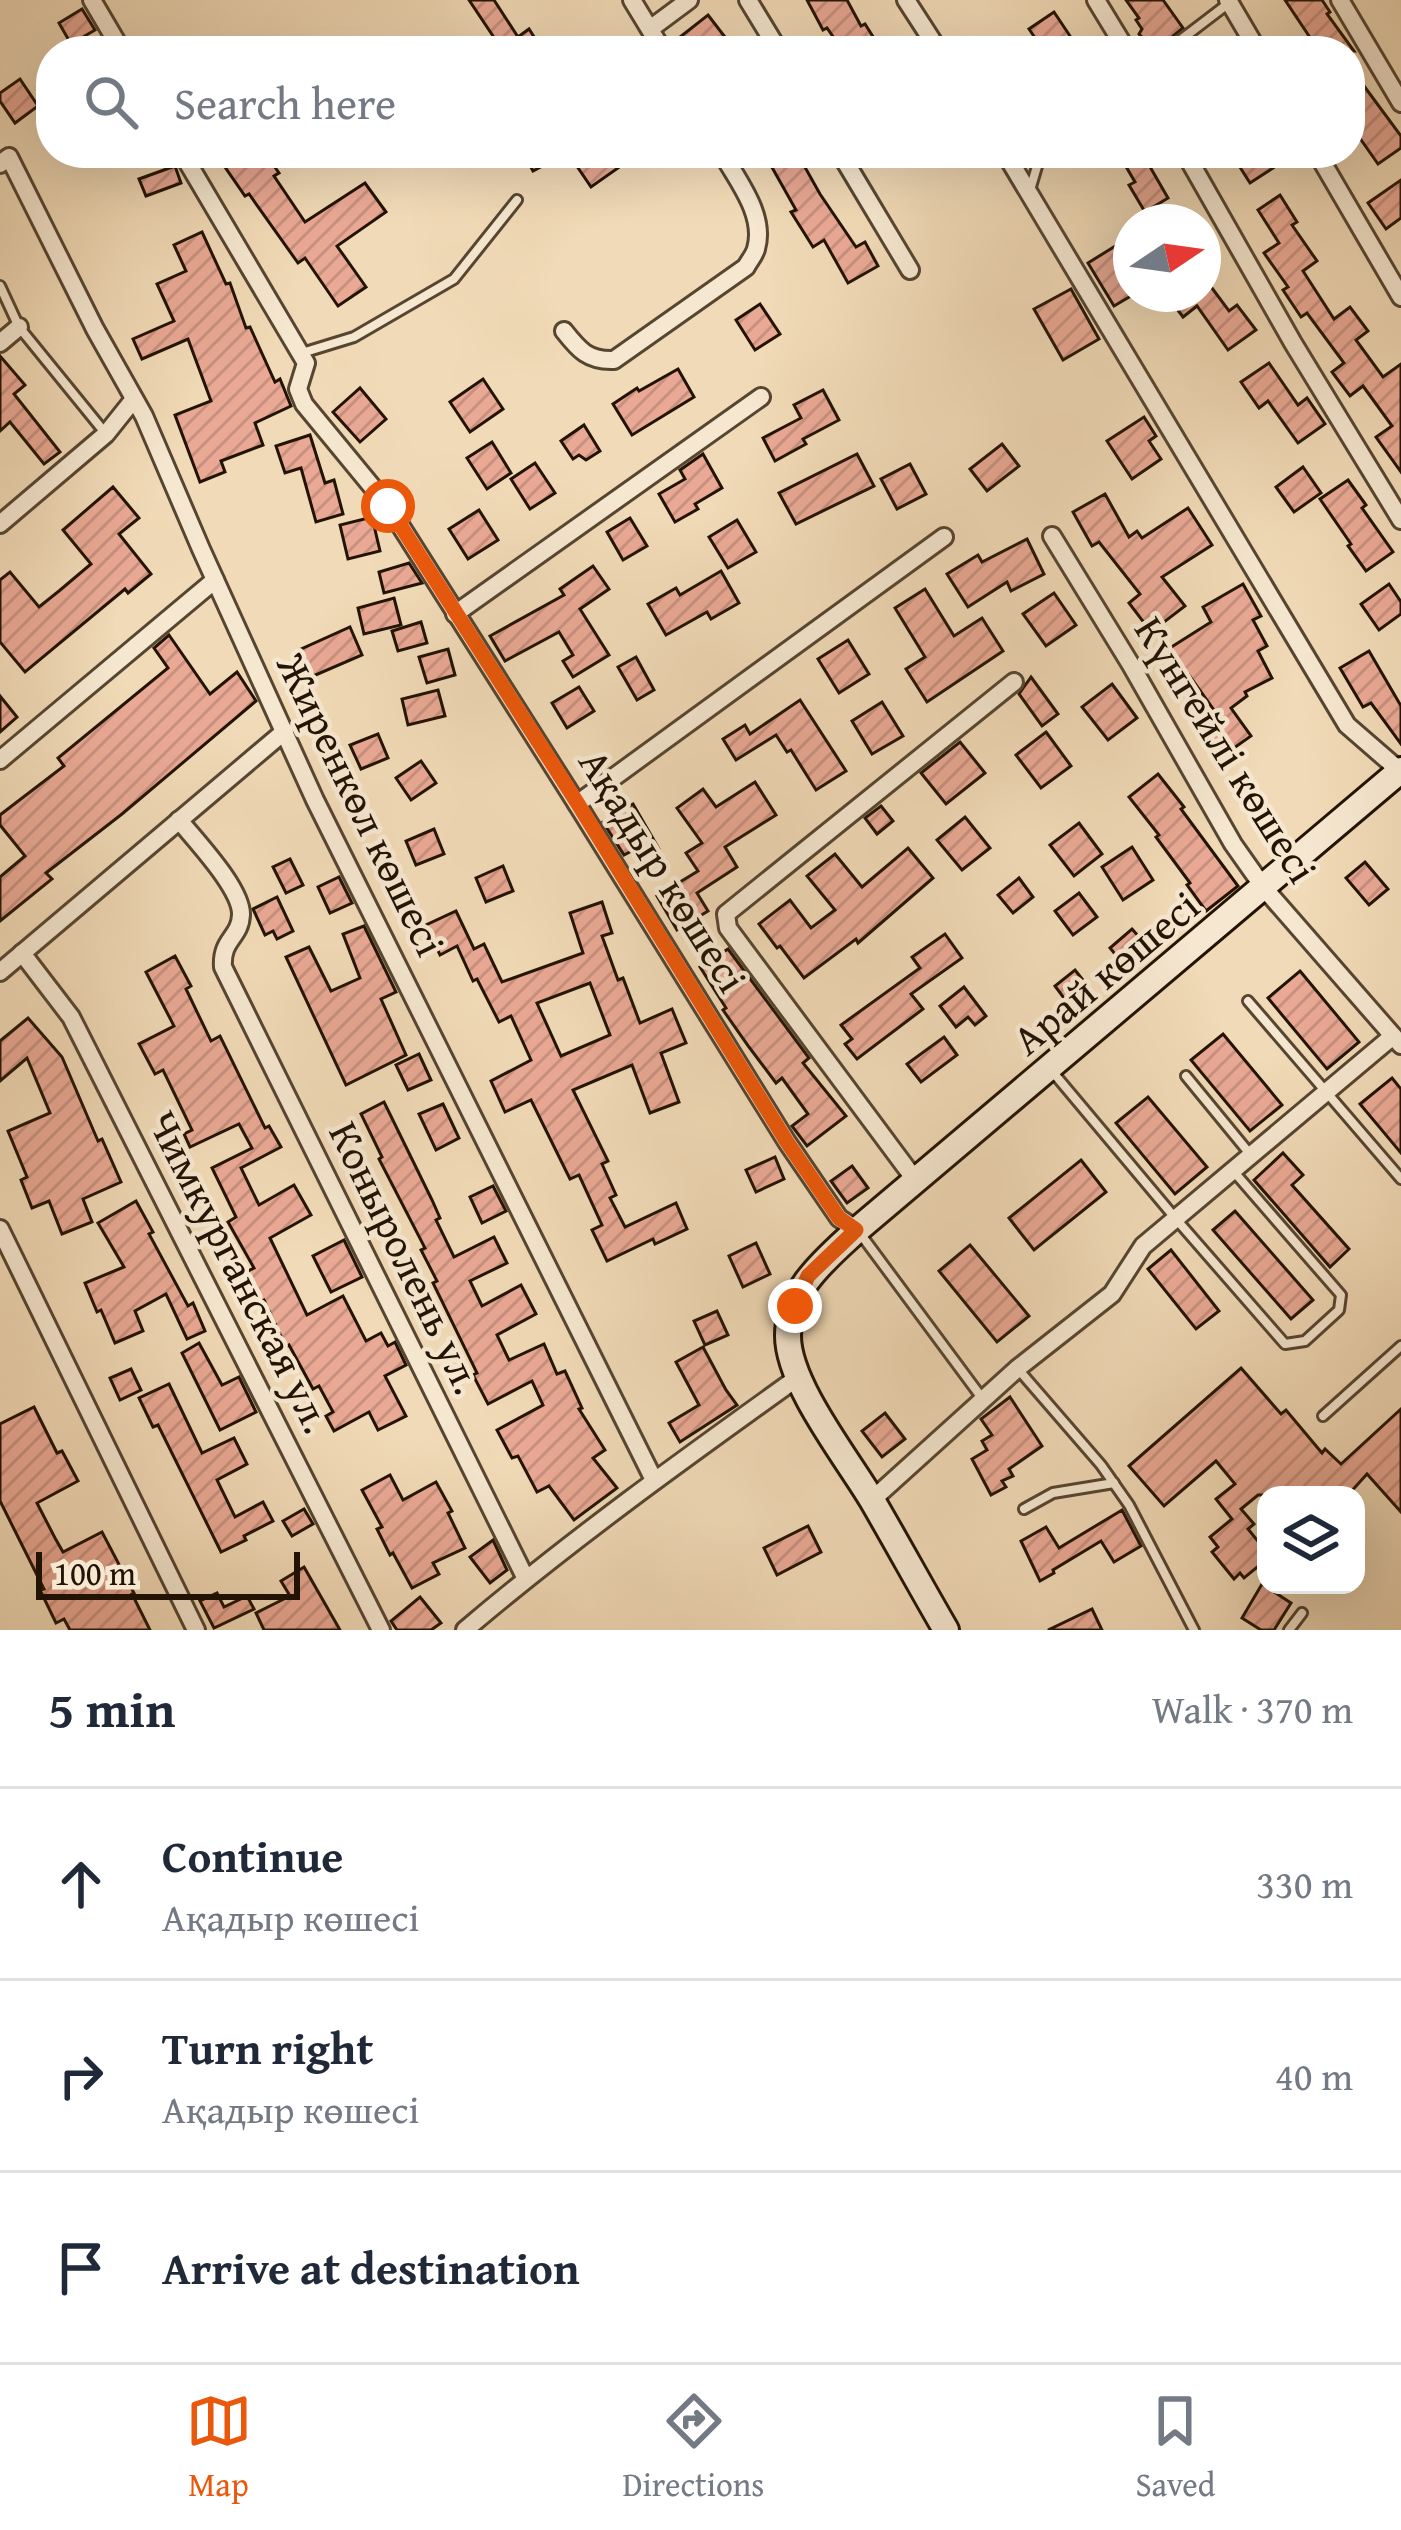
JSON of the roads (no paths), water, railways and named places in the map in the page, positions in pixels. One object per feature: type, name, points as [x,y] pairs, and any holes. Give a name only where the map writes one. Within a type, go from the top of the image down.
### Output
[{"type":"street","points":[[92,0],[113,36]]},
{"type":"street","points":[[632,0],[654,36]]},
{"type":"street","points":[[650,29],[689,0]]},
{"type":"street","points":[[748,0],[770,36]]},
{"type":"street","points":[[906,0],[929,36]]},
{"type":"street","points":[[1096,0],[1118,36]]},
{"type":"street","points":[[1340,0],[1361,36]]},
{"type":"street","points":[[1229,1],[1249,36]]},
{"type":"street","points":[[1365,42],[1401,103]]},
{"type":"street","name":"Жиренкөл көшесі","points":[[4,161],[134,399],[315,800],[654,1480]]},
{"type":"street","name":"Ақадыр көшесі","points":[[191,168],[307,363],[298,389],[304,404],[388,506],[787,1142],[839,1218],[856,1230]]},
{"type":"street","points":[[564,331],[581,354],[599,361],[614,360],[746,267],[756,249],[758,230],[753,207],[731,168]]},
{"type":"street","points":[[849,168],[910,270]]},
{"type":"street","points":[[1015,168],[1347,725],[1401,771]]},
{"type":"street","points":[[1194,168],[1401,520]]},
{"type":"street","points":[[1326,168],[1401,297]]},
{"type":"street","points":[[0,343],[19,327]]},
{"type":"street","points":[[455,614],[761,397]]},
{"type":"street","points":[[0,524],[106,434],[134,399]]},
{"type":"street","name":"Күнгейлі көшесі","points":[[1052,536],[1233,844],[1264,888],[1397,1040]]},
{"type":"street","points":[[578,804],[944,537]]},
{"type":"street","points":[[0,760],[215,580]]},
{"type":"street","points":[[916,1181],[728,928],[726,914],[1014,682]]},
{"type":"street","points":[[0,972],[285,731]]},
{"type":"street","name":"Арай көшесі","points":[[856,1230],[1401,771]]},
{"type":"street","name":"Коныролень ул.","points":[[179,820],[240,906],[238,930],[224,948],[223,967],[526,1579]]},
{"type":"street","name":"Чимкурганская ул.","points":[[22,953],[81,1036],[381,1630]]},
{"type":"street","points":[[872,1500],[1018,1368],[1112,1294],[1143,1246],[1328,1091],[1397,1040]]},
{"type":"street","points":[[0,1229],[196,1630]]},
{"type":"street","points":[[856,1230],[808,1276],[795,1306],[788,1337],[797,1378],[946,1630]]},
{"type":"street","points":[[465,1630],[654,1480],[797,1378]]},
{"type":"lane","points":[[1185,36],[1229,1]]},
{"type":"lane","points":[[1030,190],[1036,168]]},
{"type":"lane","points":[[300,354],[354,338],[454,279],[517,200]]},
{"type":"lane","points":[[0,286],[19,327],[106,434]]},
{"type":"lane","points":[[1248,1001],[1401,1180]]},
{"type":"lane","points":[[1050,1069],[1285,1344],[1305,1340],[1340,1310],[1341,1294],[1233,1171]]},
{"type":"lane","points":[[1186,1076],[1251,1155]]},
{"type":"lane","points":[[856,1230],[983,1400]]},
{"type":"lane","points":[[1323,1416],[1401,1346]]},
{"type":"lane","points":[[1018,1368],[1114,1483],[1194,1630]]},
{"type":"lane","points":[[1024,1509],[1053,1493],[1114,1483]]},
{"type":"lane","points":[[1288,1630],[1302,1613]]}]
